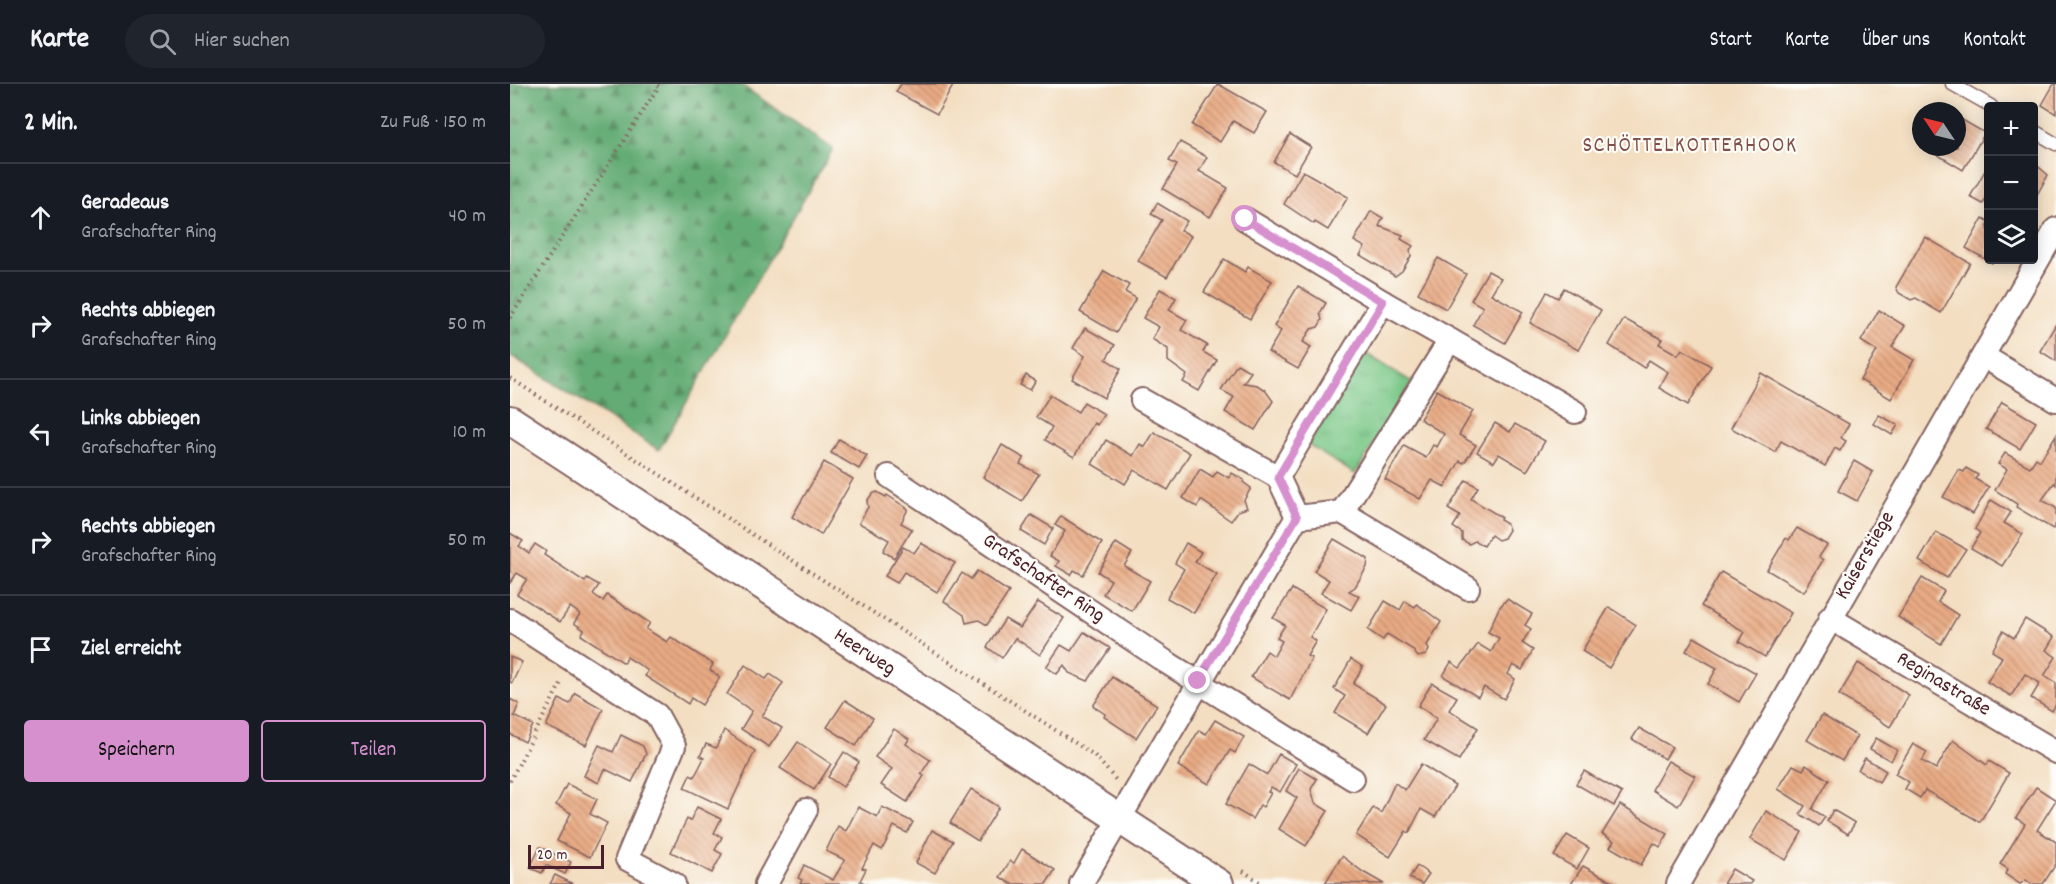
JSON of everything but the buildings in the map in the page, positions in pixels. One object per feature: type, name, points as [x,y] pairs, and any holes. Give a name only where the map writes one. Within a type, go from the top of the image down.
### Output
[{"type":"street","points":[[1245,219],[1383,302],[1575,412]]},
{"type":"street","name":"Kaiserstiege","points":[[1678,884],[2056,229]]},
{"type":"street","points":[[1278,477],[1383,302]]},
{"type":"street","points":[[1342,512],[1450,340]]},
{"type":"street","points":[[1983,356],[2056,400]]},
{"type":"street","points":[[1142,400],[1278,477],[1297,517]]},
{"type":"street","name":"Heerweg","points":[[510,420],[1124,808],[1219,884]]},
{"type":"street","name":"Grafschafter Ring","points":[[889,476],[1198,681],[1353,779]]},
{"type":"street","points":[[1297,517],[1342,512],[1468,588]]},
{"type":"street","points":[[1082,884],[1198,681],[1297,517]]},
{"type":"street","name":"Reginastraße","points":[[1830,618],[2056,752]]},
{"type":"street","points":[[510,620],[657,715],[674,746],[627,859],[674,884]]},
{"type":"street","points":[[766,884],[806,810]]},
{"type":"lane","points":[[1952,84],[1984,102]]},
{"type":"lane","points":[[2038,133],[2056,144]]},
{"type":"path","points":[[510,318],[659,86],[655,84]]},
{"type":"path","points":[[510,378],[1094,755],[1124,808]]},
{"type":"path","points":[[510,781],[574,660]]},
{"type":"green space","points":[[510,84],[740,84],[833,149],[659,450],[510,355]]},
{"type":"green space","points":[[1365,353],[1412,382],[1355,474],[1308,445]]},
{"type":"district","name":"SCHÖTTELKOTTERHOOK","points":[[1690,146]]},
{"type":"route","points":[[1198,681],[1297,517],[1278,477],[1383,302],[1245,219]]}]
